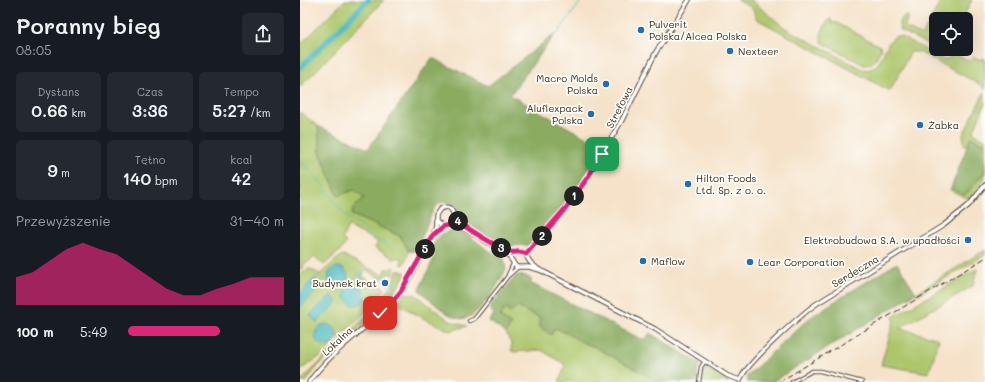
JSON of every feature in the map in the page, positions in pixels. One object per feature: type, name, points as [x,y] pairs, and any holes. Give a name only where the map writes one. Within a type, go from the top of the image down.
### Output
[{"type":"street","name":"Strefowa","points":[[526,254],[557,218],[591,172],[622,120],[656,52],[689,0]]},
{"type":"street","name":"Serdeczna","points":[[528,259],[540,270],[655,328],[704,361],[732,378],[740,381],[743,372],[805,312],[949,222],[975,199],[985,185]]},
{"type":"street","points":[[469,321],[474,319],[508,276],[518,268],[523,267],[527,263],[528,259],[526,254],[520,251],[511,252],[466,227],[455,218],[452,210],[448,207],[442,207],[436,213],[436,221],[440,225],[450,225],[462,228],[504,252],[518,268]]},
{"type":"street","points":[[450,225],[455,218]]},
{"type":"street","name":"Lokalna","points":[[309,382],[333,354],[396,297],[433,235],[436,221]]},
{"type":"street","name":"Lokalna","points":[[433,235],[444,226]]},
{"type":"street","points":[[508,276],[513,262],[512,256],[516,252]]},
{"type":"street","name":"Serdeczna","points":[[523,267],[540,270]]},
{"type":"street","points":[[699,382],[701,367],[704,361]]},
{"type":"street","points":[[792,382],[812,371],[820,370],[862,382]]},
{"type":"green space","points":[[345,0],[384,0],[300,87],[300,45]]},
{"type":"green space","points":[[737,0],[751,0],[785,28],[862,69],[874,67],[882,57],[887,45],[896,36],[902,37],[929,52],[929,56],[937,56],[944,60],[952,56],[959,56],[971,62],[974,57],[981,60],[982,58],[985,59],[985,90],[979,84],[919,52],[912,52],[910,53],[890,91],[755,18],[754,11],[751,7]]},
{"type":"green space","points":[[941,0],[972,0],[966,12],[935,12]]},
{"type":"green space","points":[[906,16],[908,18],[904,27],[922,36],[929,23],[929,45],[900,30],[899,23],[903,17]]},
{"type":"green space","points":[[829,19],[832,20],[831,22],[835,22],[880,46],[881,49],[871,64],[864,65],[823,43],[821,40],[821,34]]},
{"type":"green space","points":[[556,33],[510,95],[601,146],[585,175],[552,219],[528,245],[509,246],[503,244],[470,225],[461,217],[457,208],[452,204],[444,202],[440,203],[434,208],[416,251],[409,251],[400,236],[352,215],[353,208],[364,198],[354,190],[338,196],[320,152],[318,126],[368,149],[432,58],[488,86]]},
{"type":"green space","points":[[985,91],[985,104],[973,133],[985,139],[985,144],[971,138],[968,147],[965,146],[963,135]]},
{"type":"green space","points":[[300,112],[318,126],[320,152],[338,196],[354,189],[364,198],[353,208],[352,215],[400,236],[409,251],[404,265],[401,264],[402,259],[398,257],[395,259],[375,248],[378,242],[348,226],[342,239],[346,242],[342,249],[324,265],[315,257],[302,266],[303,267],[300,270]]},
{"type":"green space","points":[[971,137],[985,144],[985,169],[983,174],[965,195],[951,188]]},
{"type":"green space","points":[[985,169],[985,178],[970,198],[966,198],[950,190],[951,188],[965,195],[983,174]]},
{"type":"green space","points":[[455,230],[467,235],[504,259],[506,269],[486,301],[472,315],[464,318],[457,318],[447,313],[419,290],[436,254],[430,250],[440,236],[446,232]]},
{"type":"green space","points":[[985,250],[985,255],[917,295],[916,293]]},
{"type":"green space","points":[[342,255],[383,275],[387,268],[389,270],[392,267],[395,269],[393,275],[389,273],[382,279],[365,270],[362,276],[385,289],[384,290],[362,278],[360,279],[383,292],[382,295],[321,356],[300,370],[300,275],[308,268],[320,274]]},
{"type":"green space","points":[[897,263],[916,293],[772,382],[747,382],[747,376],[807,320]]},
{"type":"green space","points":[[977,269],[973,286],[899,328],[939,339],[929,373],[881,365],[894,320],[893,317]]},
{"type":"green space","points":[[398,270],[406,273],[388,302],[323,360],[306,382],[300,382],[382,300],[389,289],[393,290],[394,287],[392,283]]},
{"type":"green space","points":[[517,275],[526,276],[532,280],[530,283],[641,339],[645,339],[650,333],[700,364],[697,371],[697,382],[659,382],[595,347],[560,330],[555,328],[551,335],[538,326],[540,318],[517,307],[510,313],[505,308],[500,317],[511,324],[506,333],[489,321],[494,314],[489,308]]},
{"type":"green space","points":[[404,293],[416,295],[450,321],[467,326],[450,331],[419,316],[397,303]]},
{"type":"green space","points":[[517,307],[540,318],[551,335],[555,328],[560,330],[595,347],[659,382],[559,382],[565,366],[563,363],[541,350],[514,352],[511,350],[512,345],[506,333],[510,324],[500,317],[506,308]]},
{"type":"green space","points":[[704,367],[729,382],[701,382]]},
{"type":"water","points":[[334,267],[342,267],[348,273],[348,281],[342,287],[334,287],[328,281],[328,273]]},
{"type":"water","points":[[314,279],[322,286],[300,308],[300,293]]},
{"type":"water","points":[[355,285],[362,288],[365,295],[362,302],[355,305],[348,302],[345,295],[348,288]]},
{"type":"water","points":[[331,295],[338,302],[317,323],[310,315]]},
{"type":"water","points":[[326,324],[330,325],[336,331],[336,339],[330,345],[326,346],[322,345],[316,339],[315,335],[316,331],[322,325]]},
{"type":"waterway","points":[[300,68],[368,0]]},
{"type":"waterway","points":[[557,34],[582,0]]},
{"type":"waterway","points":[[300,162],[319,180],[344,214],[390,247]]},
{"type":"waterway","points":[[362,274],[364,271],[367,271]]},
{"type":"waterway","points":[[348,284],[363,274]]},
{"type":"waterway","points":[[348,284],[356,275],[365,274]]},
{"type":"waterway","points":[[316,280],[318,275],[335,290],[339,290],[341,288]]},
{"type":"waterway","points":[[378,280],[380,279],[379,277]]},
{"type":"waterway","points":[[378,278],[383,281]]},
{"type":"waterway","points":[[376,283],[379,282],[377,280]]},
{"type":"waterway","points":[[377,281],[382,284]]},
{"type":"waterway","points":[[341,292],[347,286]]},
{"type":"waterway","points":[[389,288],[392,287],[390,286]]},
{"type":"railway","points":[[779,382],[985,258]]},
{"type":"place","name":"Pulverit Polska/Alcea Polska","points":[[641,30]]},
{"type":"place","name":"Nexteer","points":[[730,51]]},
{"type":"place","name":"Macro Molds Polska","points":[[606,84]]},
{"type":"place","name":"Aluflexpack Polska","points":[[591,114]]},
{"type":"place","name":"Żabka","points":[[920,125]]},
{"type":"place","name":"Hilton Foods Ltd. Sp. z o. o.","points":[[688,184]]},
{"type":"place","name":"Elektrobudowa S.A. w upadłości","points":[[968,240]]},
{"type":"place","name":"Maflow","points":[[643,261]]},
{"type":"place","name":"Lear Corporation","points":[[750,262]]},
{"type":"place","name":"Budynek krat","points":[[385,283]]},
{"type":"route","points":[[380,313],[401,291],[433,235],[444,226],[450,225],[455,218],[466,227],[502,248],[511,252],[520,251],[526,254],[566,208],[602,154]]}]
